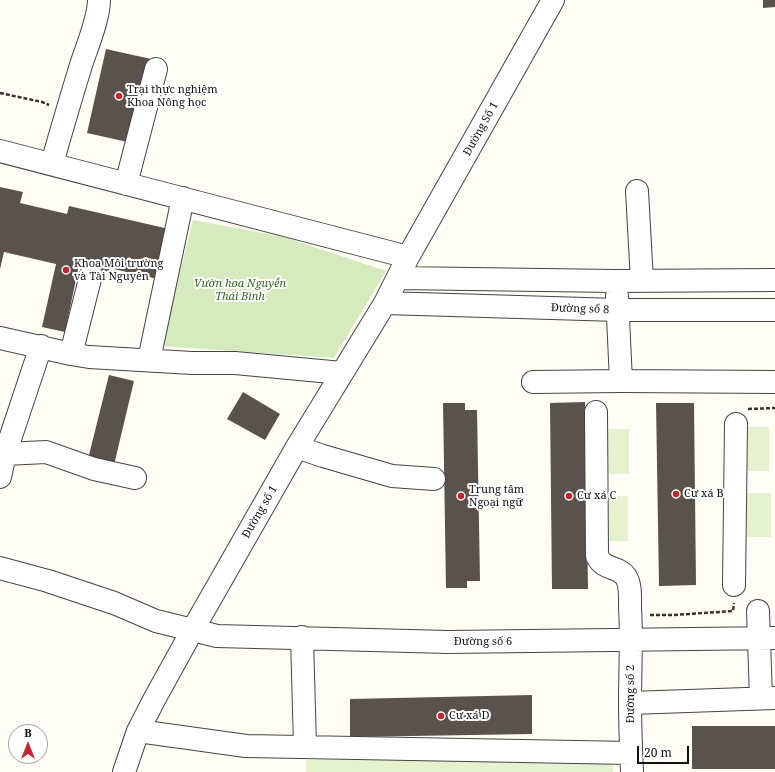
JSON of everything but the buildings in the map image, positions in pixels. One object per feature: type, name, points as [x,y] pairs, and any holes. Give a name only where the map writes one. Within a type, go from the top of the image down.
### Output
[{"type":"street","points":[[52,164],[94,23],[99,0]]},
{"type":"street","name":"Đường Số 1","points":[[408,257],[553,0]]},
{"type":"street","points":[[126,184],[156,69]]},
{"type":"street","points":[[3,152],[408,257]]},
{"type":"street","points":[[637,191],[642,281]]},
{"type":"street","points":[[149,360],[183,198]]},
{"type":"street","name":"Đường số 1","points":[[124,772],[138,731],[155,698],[297,447],[384,303],[408,257]]},
{"type":"street","points":[[71,354],[91,275]]},
{"type":"street","points":[[398,278],[616,281],[775,280]]},
{"type":"street","points":[[616,281],[621,381]]},
{"type":"street","name":"Đường số 8","points":[[384,303],[618,310],[775,310]]},
{"type":"street","points":[[0,338],[71,354],[89,356],[192,363],[235,363],[342,373]]},
{"type":"street","points":[[0,477],[5,454],[40,346]]},
{"type":"street","points":[[533,382],[775,382]]},
{"type":"street","name":"Đường số 2","points":[[596,412],[598,556],[600,562],[606,566],[618,570],[626,577],[629,587],[632,641],[630,702],[631,762]]},
{"type":"street","points":[[734,585],[736,424]]},
{"type":"street","points":[[297,447],[392,476],[434,479]]},
{"type":"street","points":[[5,454],[46,452],[94,469],[135,478]]},
{"type":"street","name":"Đường số 6","points":[[0,568],[48,581],[114,603],[156,621],[217,636],[302,637],[448,642],[632,641],[767,638]]},
{"type":"street","points":[[630,702],[768,698],[767,638],[758,611]]},
{"type":"street","points":[[302,637],[305,747]]},
{"type":"street","points":[[138,731],[246,746],[305,747],[631,762]]},
{"type":"path","points":[[0,93],[42,102],[67,112]]},
{"type":"green space","name":"Vườn hoa Nguyễn Thái Bình","points":[[193,220],[284,237],[386,271],[334,358],[161,346]]},
{"type":"green space","points":[[744,427],[769,427],[769,471],[745,471]]},
{"type":"green space","points":[[604,429],[629,429],[629,474],[605,474]]},
{"type":"green space","points":[[747,493],[771,493],[771,537],[747,537]]},
{"type":"green space","points":[[603,496],[628,496],[628,541],[604,541]]},
{"type":"green space","points":[[613,757],[613,772],[306,772],[306,760]]},
{"type":"place","name":"Trại thực nghiệm Khoa Nông học","points":[[119,96]]},
{"type":"place","name":"Khoa Môi trường và Tài Nguyên","points":[[66,270]]},
{"type":"place","name":"Cư xá B","points":[[676,494]]},
{"type":"place","name":"Trung tâm Ngoại ngữ","points":[[461,496]]},
{"type":"place","name":"Cư xá C","points":[[569,496]]},
{"type":"place","name":"Cư xá D","points":[[441,716]]}]
